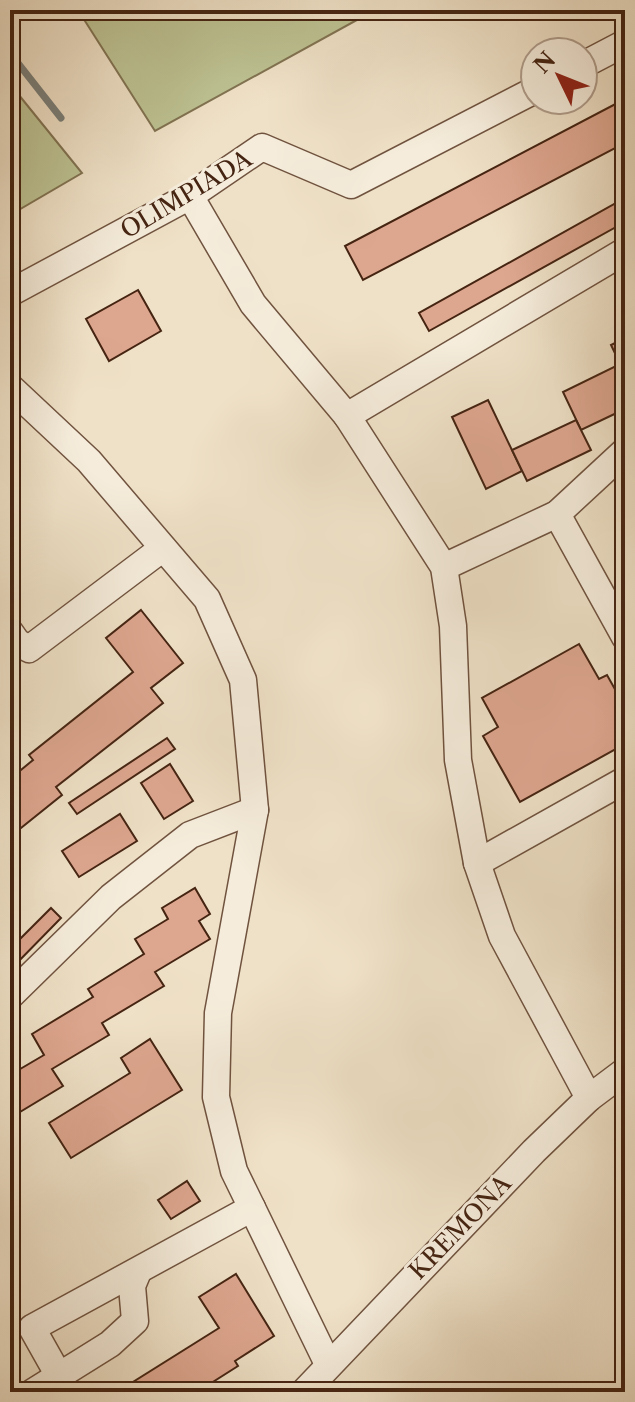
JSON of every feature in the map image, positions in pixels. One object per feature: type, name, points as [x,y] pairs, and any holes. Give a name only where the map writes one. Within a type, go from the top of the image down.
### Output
[{"type":"street","points":[[599,57],[625,43]]},
{"type":"street","name":"OLIMPIADA","points":[[10,293],[190,196],[262,147],[351,185],[519,98]]},
{"type":"street","points":[[190,196],[253,304],[347,416],[444,567],[453,626],[458,760],[477,863],[502,936],[589,1098]]},
{"type":"street","points":[[347,416],[625,251]]},
{"type":"street","points":[[10,387],[89,461],[207,599],[243,680],[255,810],[218,1013],[216,1097],[234,1171],[328,1364]]},
{"type":"street","points":[[444,567],[557,514],[625,451]]},
{"type":"street","points":[[557,514],[625,637]]},
{"type":"street","points":[[10,632],[17,642],[29,649],[163,548]]},
{"type":"street","points":[[477,863],[625,780]]},
{"type":"street","points":[[10,996],[111,897],[190,835],[255,810]]},
{"type":"street","name":"KREMONA","points":[[304,1392],[589,1098],[625,1071]]},
{"type":"street","points":[[59,1376],[32,1328],[137,1274],[252,1208]]},
{"type":"street","points":[[33,1392],[110,1344],[135,1321],[132,1286],[137,1274]]},
{"type":"green space","points":[[78,10],[375,10],[155,131]]},
{"type":"green space","points":[[10,84],[82,173],[10,215]]},
{"type":"building","points":[[625,99],[625,143],[363,280],[345,246],[593,116],[599,116],[599,113]]},
{"type":"building","points":[[625,198],[625,222],[429,331],[419,313]]},
{"type":"building","points":[[138,290],[161,331],[109,361],[86,319]]},
{"type":"building","points":[[625,338],[625,374],[611,345]]},
{"type":"building","points":[[620,364],[625,374],[625,409],[581,430],[563,392]]},
{"type":"building","points":[[488,400],[522,471],[486,489],[452,417]]},
{"type":"building","points":[[576,420],[591,450],[527,481],[512,450]]},
{"type":"building","points":[[141,610],[183,663],[151,688],[163,703],[56,787],[62,795],[11,836],[10,779],[33,760],[29,755],[133,672],[106,638]]},
{"type":"building","points":[[579,644],[599,679],[607,675],[625,707],[625,744],[520,802],[483,736],[498,727],[482,698]]},
{"type":"building","points":[[167,738],[175,749],[77,814],[69,803]]},
{"type":"building","points":[[170,764],[193,801],[164,819],[141,783]]},
{"type":"building","points":[[120,814],[137,841],[79,877],[62,851]]},
{"type":"building","points":[[195,888],[210,914],[199,921],[210,939],[155,972],[164,986],[102,1023],[109,1035],[52,1069],[63,1086],[10,1118],[10,1075],[44,1055],[32,1034],[93,997],[88,989],[144,954],[135,939],[168,919],[162,908]]},
{"type":"building","points":[[51,908],[61,918],[10,970],[10,949]]},
{"type":"building","points":[[150,1039],[182,1090],[71,1158],[49,1123],[130,1073],[121,1058]]},
{"type":"building","points":[[187,1181],[200,1201],[171,1219],[158,1200]]},
{"type":"building","points":[[236,1274],[274,1336],[235,1361],[238,1366],[197,1392],[117,1392],[219,1328],[199,1297]]},
{"type":"waterway","points":[[10,53],[61,118]]}]
